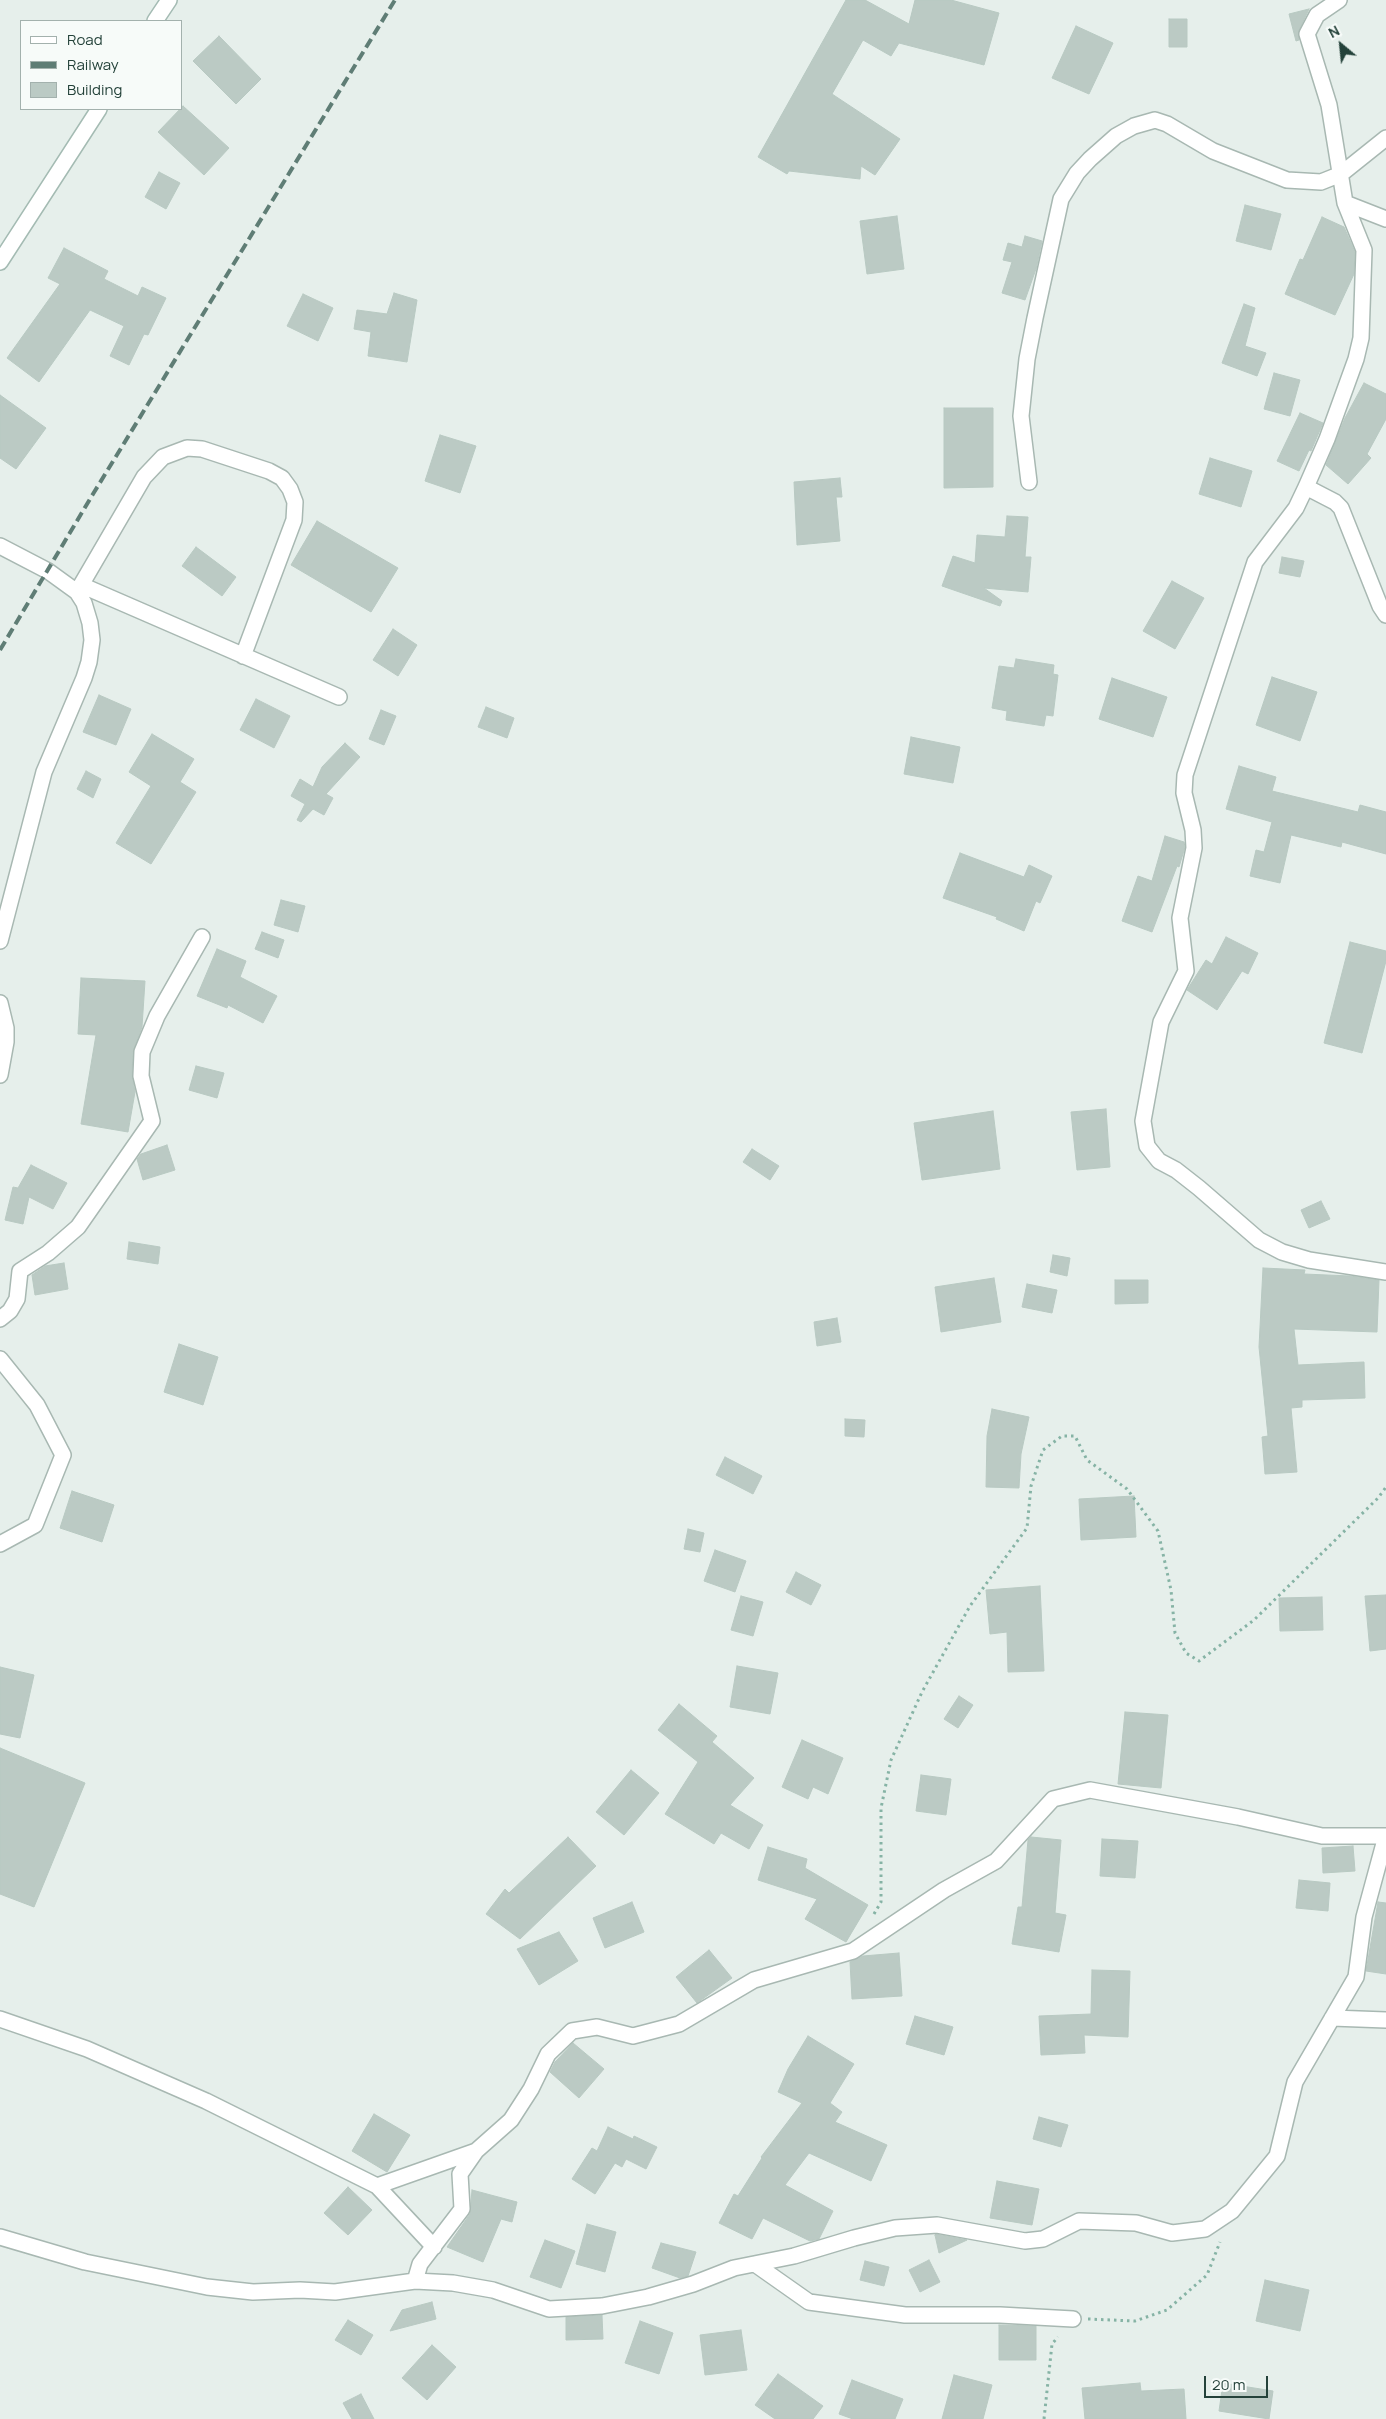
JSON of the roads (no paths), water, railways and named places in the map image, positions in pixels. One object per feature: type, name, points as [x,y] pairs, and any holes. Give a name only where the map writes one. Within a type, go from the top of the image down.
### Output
[{"type":"street","points":[[156,20],[168,0]]},
{"type":"street","points":[[1339,0],[1317,14],[1307,34],[1329,105],[1346,203],[1364,250],[1361,338],[1356,359],[1306,487],[1296,508],[1255,562],[1185,775],[1184,793],[1193,830],[1194,848],[1180,918],[1186,971],[1161,1022],[1143,1121],[1148,1146],[1159,1161],[1176,1170],[1199,1188],[1259,1240],[1282,1252],[1309,1260],[1386,1272]]},
{"type":"street","points":[[0,262],[98,110]]},
{"type":"street","points":[[1029,482],[1021,416],[1027,359],[1061,200],[1077,173],[1090,159],[1116,136],[1134,126],[1155,120],[1167,124],[1213,151],[1287,180],[1321,182],[1340,174],[1386,138]]},
{"type":"street","points":[[1346,203],[1386,219]]},
{"type":"street","points":[[0,941],[44,772],[89,662],[92,640],[90,623],[79,588],[144,477],[163,457],[187,448],[202,449],[269,471],[282,478],[290,489],[295,502],[294,520],[243,656]]},
{"type":"street","points":[[1306,487],[1334,502],[1341,508],[1380,606],[1386,615]]},
{"type":"street","points":[[0,546],[79,588],[339,697]]},
{"type":"street","points":[[0,1319],[10,1311],[17,1299],[20,1271],[48,1253],[78,1227],[152,1121],[141,1076],[142,1052],[157,1016],[202,937]]},
{"type":"street","points":[[0,1003],[6,1028],[6,1042],[0,1075]]},
{"type":"street","points":[[0,1359],[37,1405],[63,1455],[35,1524],[0,1544]]},
{"type":"street","points":[[0,2237],[85,2262],[178,2282],[252,2292],[300,2290],[335,2292],[415,2281],[453,2283],[493,2290],[549,2309],[593,2307],[648,2297],[692,2284],[734,2268],[794,2256],[895,2228],[937,2225],[1025,2241],[1043,2239],[1079,2221],[1136,2224],[1172,2233],[1205,2230],[1232,2211],[1277,2156],[1295,2082],[1356,1977],[1364,1917],[1386,1836],[1322,1836],[1238,1817],[1090,1790],[1053,1799],[996,1861],[944,1890],[853,1951],[754,1980],[679,2024],[633,2036],[597,2027],[572,2031],[548,2054],[531,2089],[511,2120],[476,2152],[460,2174],[462,2209],[420,2264],[415,2281]]},
{"type":"street","points":[[1332,2018],[1386,2020]]},
{"type":"street","points":[[0,2019],[87,2050],[206,2101],[377,2186],[434,2247]]},
{"type":"street","points":[[377,2186],[476,2152]]},
{"type":"street","points":[[755,2264],[809,2302],[906,2315],[1000,2315],[1073,2319]]},
{"type":"railway","points":[[0,650],[93,494],[395,0]]}]
